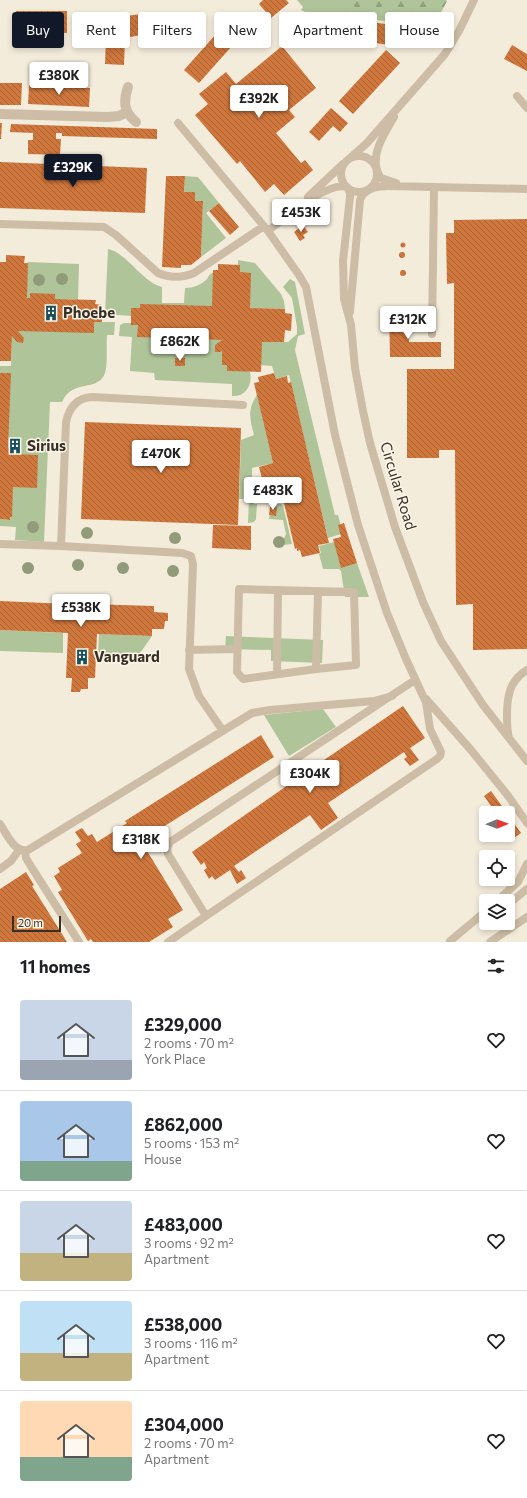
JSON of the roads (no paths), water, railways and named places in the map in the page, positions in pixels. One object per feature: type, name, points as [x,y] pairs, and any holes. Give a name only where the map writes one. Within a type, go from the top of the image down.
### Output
[{"type":"street","points":[[128,87],[124,101],[127,112],[136,122]]},
{"type":"street","points":[[0,114],[108,117],[127,112]]},
{"type":"lane","points":[[296,209],[363,147],[434,66],[453,42],[474,0]]},
{"type":"lane","points":[[517,96],[527,108]]},
{"type":"lane","points":[[351,325],[350,304],[360,200],[374,185],[377,170],[376,152],[403,102]]},
{"type":"lane","points":[[168,942],[440,756],[441,752],[430,729],[426,702],[415,680],[387,613],[356,517],[335,435],[307,291],[299,275],[266,229],[178,123]]},
{"type":"lane","points":[[422,188],[385,180],[380,176],[372,161],[356,156],[348,160],[341,174],[347,187],[356,192],[362,192],[384,186],[422,188],[527,189]]},
{"type":"lane","points":[[0,224],[104,228],[116,235],[158,273],[166,276],[182,276],[194,273],[266,229],[305,202],[324,192],[339,187],[347,187]]},
{"type":"lane","name":"Circular Road","points":[[347,187],[350,197],[343,261],[343,287],[345,302],[351,325],[355,368],[370,443],[395,527],[427,613],[441,641],[483,705],[527,761]]},
{"type":"lane","points":[[432,334],[434,188]]},
{"type":"lane","points":[[61,546],[66,427],[68,414],[74,404],[83,399],[92,397],[243,405]]},
{"type":"lane","points":[[0,544],[182,553],[191,556],[193,560],[193,570],[189,669],[194,684],[205,705],[223,731]]},
{"type":"lane","points":[[239,589],[278,590],[354,592],[356,665],[243,679],[237,672],[239,589]]},
{"type":"lane","points":[[277,674],[278,590]]},
{"type":"lane","points":[[316,669],[318,591]]},
{"type":"lane","points":[[189,650],[237,649]]},
{"type":"lane","points":[[511,741],[508,733],[508,692],[514,681],[527,670]]},
{"type":"lane","points":[[206,916],[168,854],[167,848],[170,842],[415,680]]},
{"type":"lane","points":[[0,869],[22,851],[31,849],[48,839],[252,713],[259,711],[374,701],[392,696]]},
{"type":"lane","points":[[423,696],[471,750],[509,797],[527,823]]},
{"type":"lane","points":[[0,824],[13,844],[22,851],[79,942]]},
{"type":"lane","points":[[505,894],[518,882],[527,864]]},
{"type":"lane","points":[[515,898],[527,889]]},
{"type":"lane","points":[[449,942],[479,917]]},
{"type":"lane","points":[[490,942],[527,917]]},
{"type":"lane","points":[[449,942],[479,923]]},
{"type":"place","name":"Phoebe","points":[[51,313]]},
{"type":"place","name":"Sirius","points":[[15,446]]},
{"type":"place","name":"Vanguard","points":[[82,657]]}]
